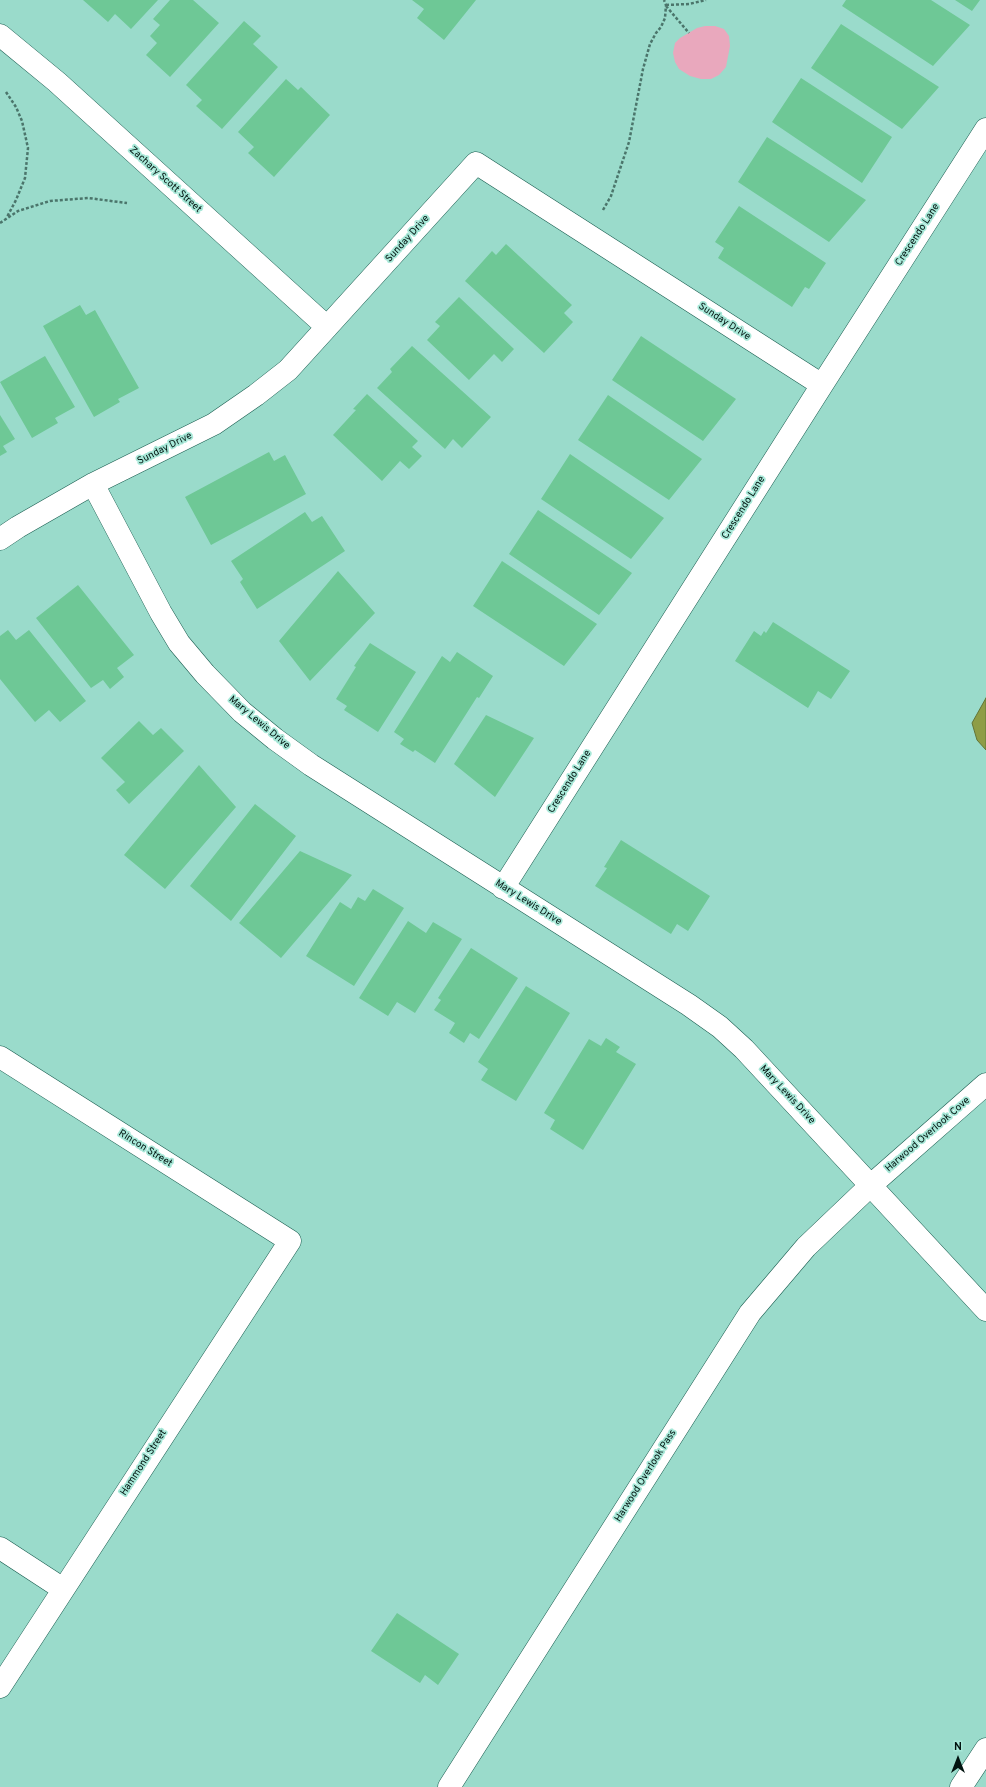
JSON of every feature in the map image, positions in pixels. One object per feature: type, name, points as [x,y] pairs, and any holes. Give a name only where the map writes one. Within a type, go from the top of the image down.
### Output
[{"type":"street","name":"Zachary Scott Street","points":[[0,35],[57,82],[327,327]]},
{"type":"street","name":"Crescendo Lane","points":[[503,888],[986,129]]},
{"type":"street","name":"Sunday Drive","points":[[0,539],[93,484],[214,424],[256,396],[288,370],[476,163],[822,385]]},
{"type":"street","name":"Mary Lewis Drive","points":[[93,484],[179,643],[205,674],[242,712],[311,765],[689,1005],[720,1027],[744,1049],[986,1310]]},
{"type":"street","name":"Rincon Street","points":[[0,1057],[290,1241]]},
{"type":"street","name":"Harwood Overlook Cove","points":[[870,1186],[986,1084]]},
{"type":"street","name":"Harwood Overlook Pass","points":[[449,1787],[750,1313],[776,1280],[806,1247],[870,1186]]},
{"type":"street","name":"Hammond Street","points":[[0,1687],[290,1241]]},
{"type":"street","points":[[0,1548],[63,1589]]},
{"type":"street","points":[[961,1787],[986,1749]]},
{"type":"path","points":[[664,0],[666,5],[689,33]]},
{"type":"path","points":[[666,5],[689,4],[706,0]]},
{"type":"path","points":[[603,210],[611,196],[629,142],[643,68],[650,44],[665,18],[666,5]]},
{"type":"path","points":[[6,92],[16,107],[22,120],[28,148],[25,178],[19,195],[7,217]]},
{"type":"path","points":[[0,223],[18,211],[35,205],[69,198],[105,199],[127,202]]},
{"type":"shaded area","points":[[715,26],[724,29],[729,36],[730,46],[726,67],[719,75],[711,79],[701,79],[690,76],[679,69],[675,62],[673,53],[675,43],[680,38],[697,28]]},
{"type":"shaded area","points":[[986,698],[986,750],[977,740],[972,723]]},
{"type":"building","points":[[83,0],[158,0],[131,29],[115,14],[108,22]]},
{"type":"building","points":[[170,0],[193,0],[219,23],[170,77],[146,55],[157,43],[150,36],[160,25],[153,19]]},
{"type":"building","points":[[412,0],[476,0],[444,40],[417,18],[424,9]]},
{"type":"building","points":[[846,0],[931,0],[970,25],[933,66],[842,6]]},
{"type":"building","points":[[955,0],[980,0],[972,11]]},
{"type":"building","points":[[244,21],[261,36],[253,44],[278,67],[222,129],[196,106],[202,100],[186,85]]},
{"type":"building","points":[[841,24],[939,87],[902,129],[811,68]]},
{"type":"building","points":[[801,78],[892,137],[862,183],[772,122]]},
{"type":"building","points":[[286,79],[298,90],[301,87],[330,115],[274,177],[248,153],[254,147],[238,132]]},
{"type":"building","points":[[767,137],[866,200],[829,242],[738,182]]},
{"type":"building","points":[[739,206],[826,263],[809,289],[805,287],[792,307],[718,258],[724,248],[715,242]]},
{"type":"building","points":[[506,244],[572,305],[564,313],[573,322],[544,353],[465,281],[492,251],[496,255]]},
{"type":"building","points":[[459,297],[514,349],[502,362],[494,354],[469,380],[427,340],[440,326],[435,322]]},
{"type":"building","points":[[80,305],[86,315],[95,310],[139,388],[118,399],[120,402],[94,417],[43,326]]},
{"type":"building","points":[[641,336],[736,399],[703,441],[612,380]]},
{"type":"building","points":[[412,346],[491,417],[462,448],[453,439],[445,449],[377,388],[392,372],[390,369]]},
{"type":"building","points":[[45,356],[75,407],[55,418],[58,423],[32,438],[0,382]]},
{"type":"building","points":[[367,394],[418,441],[412,447],[422,456],[409,469],[400,461],[382,481],[333,435],[356,410],[353,409]]},
{"type":"building","points":[[608,395],[702,459],[669,500],[578,440]]},
{"type":"building","points":[[0,415],[15,439],[3,446],[7,452],[0,456]]},
{"type":"building","points":[[269,452],[274,461],[285,455],[306,494],[211,545],[185,497]]},
{"type":"building","points":[[570,454],[664,518],[631,559],[541,499]]},
{"type":"building","points":[[538,510],[632,573],[599,615],[509,554]]},
{"type":"building","points":[[305,512],[312,522],[322,516],[345,551],[257,609],[240,582],[243,579],[231,561]]},
{"type":"building","points":[[502,561],[597,624],[564,666],[473,606]]},
{"type":"building","points":[[338,571],[375,613],[310,681],[279,641]]},
{"type":"building","points":[[78,585],[134,655],[117,668],[124,677],[110,689],[103,680],[91,688],[36,618]]},
{"type":"building","points":[[773,622],[850,671],[831,699],[818,691],[808,708],[735,661],[754,631],[761,636],[764,631],[766,633]]},
{"type":"building","points":[[8,630],[16,640],[29,630],[86,701],[60,722],[49,710],[35,722],[0,679],[0,636]]},
{"type":"building","points":[[370,643],[416,672],[378,732],[344,710],[347,706],[336,699],[356,667],[354,666]]},
{"type":"building","points":[[457,652],[493,676],[479,698],[477,697],[435,763],[415,750],[413,752],[400,744],[404,739],[394,732],[442,656],[450,662]]},
{"type":"building","points":[[486,715],[534,738],[495,797],[454,764]]},
{"type":"building","points":[[139,721],[153,735],[161,728],[184,751],[129,804],[116,790],[125,782],[101,758]]},
{"type":"building","points":[[199,765],[236,807],[165,889],[124,855]]},
{"type":"building","points":[[255,804],[296,836],[231,921],[190,886]]},
{"type":"building","points":[[621,840],[710,896],[688,931],[677,924],[671,934],[595,886],[607,868],[604,867]]},
{"type":"building","points":[[300,851],[352,875],[281,958],[239,923]]},
{"type":"building","points":[[373,889],[404,908],[354,986],[306,956],[340,902],[351,909],[358,897],[365,901]]},
{"type":"building","points":[[408,921],[426,933],[433,922],[462,939],[415,1013],[397,1002],[388,1016],[359,998]]},
{"type":"building","points":[[471,948],[518,978],[479,1039],[470,1033],[464,1043],[449,1033],[455,1023],[434,1010],[441,1000],[438,998]]},
{"type":"building","points":[[526,986],[570,1013],[516,1101],[481,1080],[488,1069],[478,1062]]},
{"type":"building","points":[[606,1038],[620,1047],[616,1052],[636,1064],[583,1150],[550,1129],[555,1120],[544,1113],[589,1039],[601,1046]]},
{"type":"building","points":[[397,1613],[459,1654],[438,1685],[425,1675],[420,1683],[371,1651]]}]
